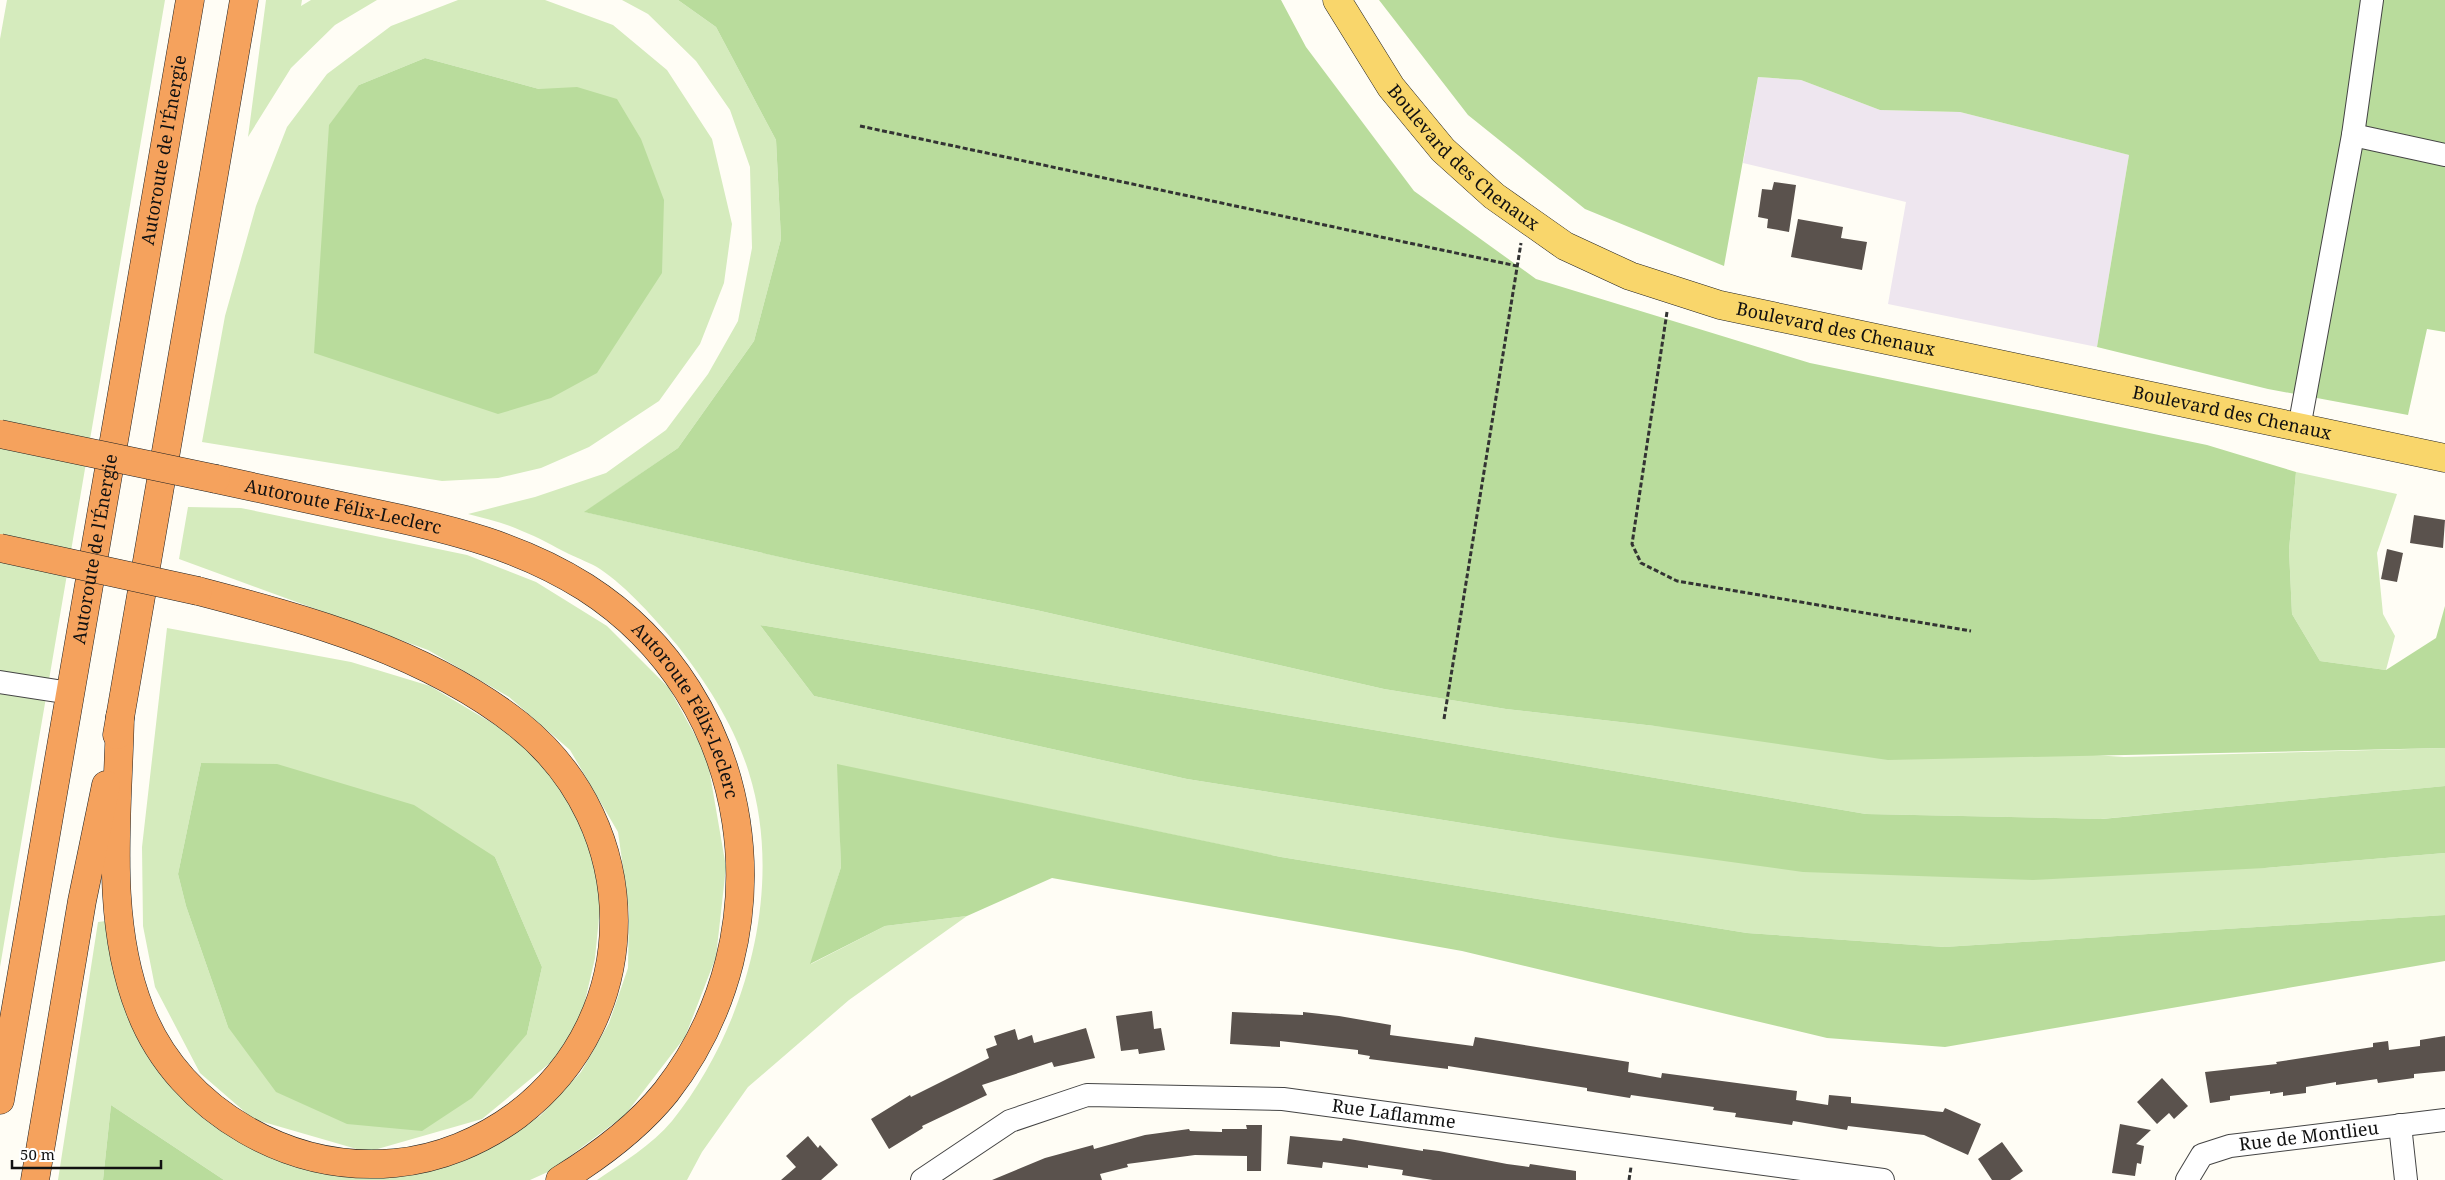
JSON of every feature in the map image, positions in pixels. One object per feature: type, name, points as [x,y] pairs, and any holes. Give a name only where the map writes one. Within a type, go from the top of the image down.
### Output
[{"type":"highway","name":"Autoroute de l'Énergie","points":[[0,1100],[190,0]]},
{"type":"highway","points":[[35,1180],[82,901],[120,717],[244,0]]},
{"type":"highway","name":"Autoroute Félix-Leclerc","points":[[0,434],[442,528],[508,548],[538,561],[585,587],[607,602],[647,638],[681,681],[708,727],[719,752],[734,804],[741,856],[739,914],[734,942],[723,984],[697,1044],[664,1094],[644,1116],[607,1149],[560,1180]]},
{"type":"highway","points":[[0,548],[198,591],[340,632],[427,668],[487,702],[519,725],[547,749],[569,776],[589,810],[604,848],[612,885],[615,921],[611,959],[602,996],[584,1037],[558,1075],[523,1110],[486,1135],[435,1156],[385,1164],[335,1162],[286,1151],[240,1127],[203,1100],[178,1074],[152,1036],[140,1011],[127,966],[116,904],[120,717]]},
{"type":"main road","name":"Boulevard des Chenaux","points":[[1337,0],[1391,87],[1444,150],[1494,196],[1565,246],[1630,276],[1720,305],[2445,458]]},
{"type":"street","points":[[2299,428],[2352,135],[2372,0]]},
{"type":"street","points":[[2352,135],[2445,155]]},
{"type":"street","points":[[0,682],[70,693]]},
{"type":"street","name":"Rue Laflamme","points":[[922,1180],[1010,1122],[1086,1095],[1283,1099],[1883,1180]]},
{"type":"street","name":"Rue de Montlieu","points":[[2187,1180],[2202,1155],[2230,1146],[2445,1120]]},
{"type":"street","points":[[2400,1125],[2406,1180]]},
{"type":"path","points":[[860,126],[1517,266]]},
{"type":"path","points":[[1444,719],[1525,218]]},
{"type":"path","points":[[1670,289],[1632,544],[1642,563],[1677,581],[1971,630]]},
{"type":"shaded area","points":[[1758,77],[1801,80],[1880,110],[1960,112],[2129,155],[2097,347],[1888,304],[1906,202],[1743,163]]},
{"type":"green space","points":[[7,0],[165,0],[0,967],[0,39]]},
{"type":"green space","points":[[266,0],[302,0],[301,6],[311,0],[377,0],[335,25],[291,68],[248,137]]},
{"type":"green space","points":[[458,0],[545,0],[613,25],[667,70],[712,139],[732,224],[724,283],[700,344],[659,401],[589,447],[541,468],[498,478],[442,481],[202,442],[225,316],[256,206],[287,127],[327,74],[391,26]],"holes":[[[425,58],[539,89],[359,85]]]},
{"type":"green space","points":[[622,0],[678,0],[716,27],[776,140],[781,239],[754,341],[678,448],[585,512],[806,563],[1036,610],[1384,689],[1506,709],[1655,726],[2124,757],[2445,748],[2445,786],[2101,819],[1866,814],[760,625],[814,696],[1187,779],[1550,837],[2265,868],[2445,853],[2445,915],[1944,947],[1747,933],[1281,857],[838,765],[841,867],[811,964],[885,926],[967,916],[849,1000],[748,1087],[702,1152],[687,1180],[597,1180],[646,1146],[664,1130],[698,1084],[720,1044],[738,1001],[752,956],[760,909],[763,863],[759,817],[749,773],[736,739],[709,690],[669,636],[631,594],[596,567],[516,528],[468,514],[535,497],[606,473],[666,430],[708,374],[738,321],[752,248],[750,167],[730,110],[696,61],[648,14]]},
{"type":"green space","points":[[678,0],[1281,0],[1306,47],[1414,191],[1536,279],[1810,363],[2207,445],[2296,472],[2289,550],[2292,614],[2320,661],[2386,670],[2436,638],[2445,606],[2445,748],[1888,760],[1655,726],[1506,709],[1384,689],[1036,610],[806,563],[584,512],[678,448],[754,341],[781,239],[776,140],[716,27]]},
{"type":"green space","points":[[1379,0],[2445,0],[2445,332],[2427,329],[2408,415],[2268,389],[2097,347],[2129,155],[1960,112],[1880,110],[1801,80],[1758,77],[1724,266],[1585,209],[1468,115]]},
{"type":"green space","points":[[425,58],[539,89],[577,87],[617,99],[641,139],[664,200],[662,273],[597,373],[551,398],[498,414],[314,353],[329,125],[359,85]]},
{"type":"green space","points":[[2296,472],[2397,494],[2377,553],[2383,614],[2395,636],[2386,670],[2320,661],[2292,614],[2289,550]]},
{"type":"green space","points":[[188,507],[241,508],[467,555],[536,582],[607,626],[669,688],[707,757],[726,867],[716,957],[685,1037],[625,1115],[550,1171],[530,1180],[224,1180],[111,1105],[103,1180],[58,1180],[98,922],[106,921],[185,1100],[204,1119],[265,1153],[385,1177],[439,1168],[492,1147],[540,1116],[581,1072],[609,1023],[628,968],[629,910],[618,832],[570,750],[509,697],[428,650],[179,559]]},
{"type":"green space","points":[[760,625],[1866,814],[2102,819],[2445,786],[2445,853],[2265,868],[2033,880],[1803,872],[1550,837],[1187,779],[814,696]]},
{"type":"green space","points":[[167,628],[351,662],[430,686],[517,738],[575,802],[602,888],[595,958],[582,1014],[556,1058],[482,1119],[367,1152],[253,1119],[200,1073],[155,987],[143,926],[142,847]],"holes":[[[201,763],[495,857],[542,967],[527,1034],[228,1027],[186,906],[178,874]]]},
{"type":"green space","points":[[201,763],[277,764],[414,805],[495,857],[542,967],[527,1034],[472,1098],[422,1131],[347,1124],[276,1092],[228,1027],[186,906],[178,874]]},
{"type":"green space","points":[[837,764],[1281,857],[1747,933],[1944,947],[2445,915],[2445,961],[1945,1047],[1827,1038],[1462,951],[1052,878],[967,916],[885,926],[810,964],[841,867]]},
{"type":"green space","points":[[111,1105],[224,1180],[103,1180]]},
{"type":"building","points":[[1774,182],[1796,185],[1789,232],[1767,228],[1768,219],[1758,217],[1762,189],[1772,190]]},
{"type":"building","points":[[1798,219],[1843,227],[1841,238],[1867,242],[1862,270],[1791,257]]},
{"type":"building","points":[[2414,515],[2445,520],[2443,548],[2410,543]]},
{"type":"building","points":[[2387,549],[2403,553],[2397,582],[2381,579]]},
{"type":"building","points":[[1152,1011],[1154,1029],[1161,1028],[1165,1050],[1139,1054],[1138,1049],[1121,1051],[1116,1016]]},
{"type":"building","points":[[1232,1012],[1303,1015],[1303,1012],[1339,1016],[1391,1025],[1390,1035],[1473,1046],[1475,1037],[1629,1062],[1628,1072],[1661,1078],[1662,1073],[1797,1091],[1796,1100],[1828,1105],[1829,1095],[1851,1097],[1851,1103],[1943,1112],[1945,1108],[1981,1124],[1968,1155],[1924,1135],[1848,1126],[1847,1130],[1793,1121],[1792,1125],[1735,1117],[1736,1113],[1713,1110],[1714,1107],[1631,1095],[1630,1098],[1587,1091],[1587,1088],[1448,1066],[1448,1069],[1369,1059],[1370,1056],[1358,1054],[1358,1050],[1280,1041],[1280,1047],[1230,1044]]},
{"type":"building","points":[[1086,1028],[1095,1058],[1054,1067],[1052,1062],[982,1085],[987,1095],[922,1126],[923,1128],[889,1149],[871,1119],[910,1095],[911,1097],[989,1058],[986,1049],[997,1045],[994,1036],[1015,1029],[1018,1040],[1032,1035],[1034,1043]]},
{"type":"building","points":[[2445,1036],[2445,1071],[2414,1074],[2414,1078],[2378,1083],[2377,1079],[2336,1085],[2336,1082],[2306,1087],[2306,1093],[2283,1096],[2283,1092],[2270,1094],[2270,1091],[2230,1096],[2230,1100],[2210,1103],[2205,1072],[2277,1064],[2276,1062],[2373,1047],[2373,1043],[2388,1041],[2389,1050],[2420,1046],[2420,1040]]},
{"type":"building","points":[[2162,1078],[2188,1106],[2174,1119],[2169,1113],[2157,1124],[2137,1102]]},
{"type":"building","points":[[2120,1124],[2151,1130],[2136,1144],[2144,1146],[2141,1164],[2137,1163],[2135,1176],[2112,1173]]},
{"type":"building","points":[[1246,1125],[1262,1125],[1261,1171],[1247,1171],[1247,1156],[1195,1155],[1127,1164],[1128,1167],[1100,1174],[1102,1180],[992,1180],[1045,1158],[1093,1145],[1094,1149],[1145,1135],[1189,1129],[1190,1131],[1222,1132],[1222,1129],[1247,1129]]},
{"type":"building","points":[[808,1136],[818,1148],[820,1145],[838,1165],[821,1180],[781,1180],[796,1167],[786,1156]]},
{"type":"building","points":[[1290,1136],[1342,1141],[1343,1138],[1423,1151],[1423,1149],[1439,1151],[1507,1164],[1529,1167],[1530,1164],[1576,1171],[1576,1180],[1433,1180],[1402,1175],[1403,1170],[1368,1165],[1368,1168],[1323,1162],[1322,1168],[1287,1164]]},
{"type":"building","points":[[2002,1142],[2023,1171],[2010,1180],[1992,1180],[1978,1159]]}]
